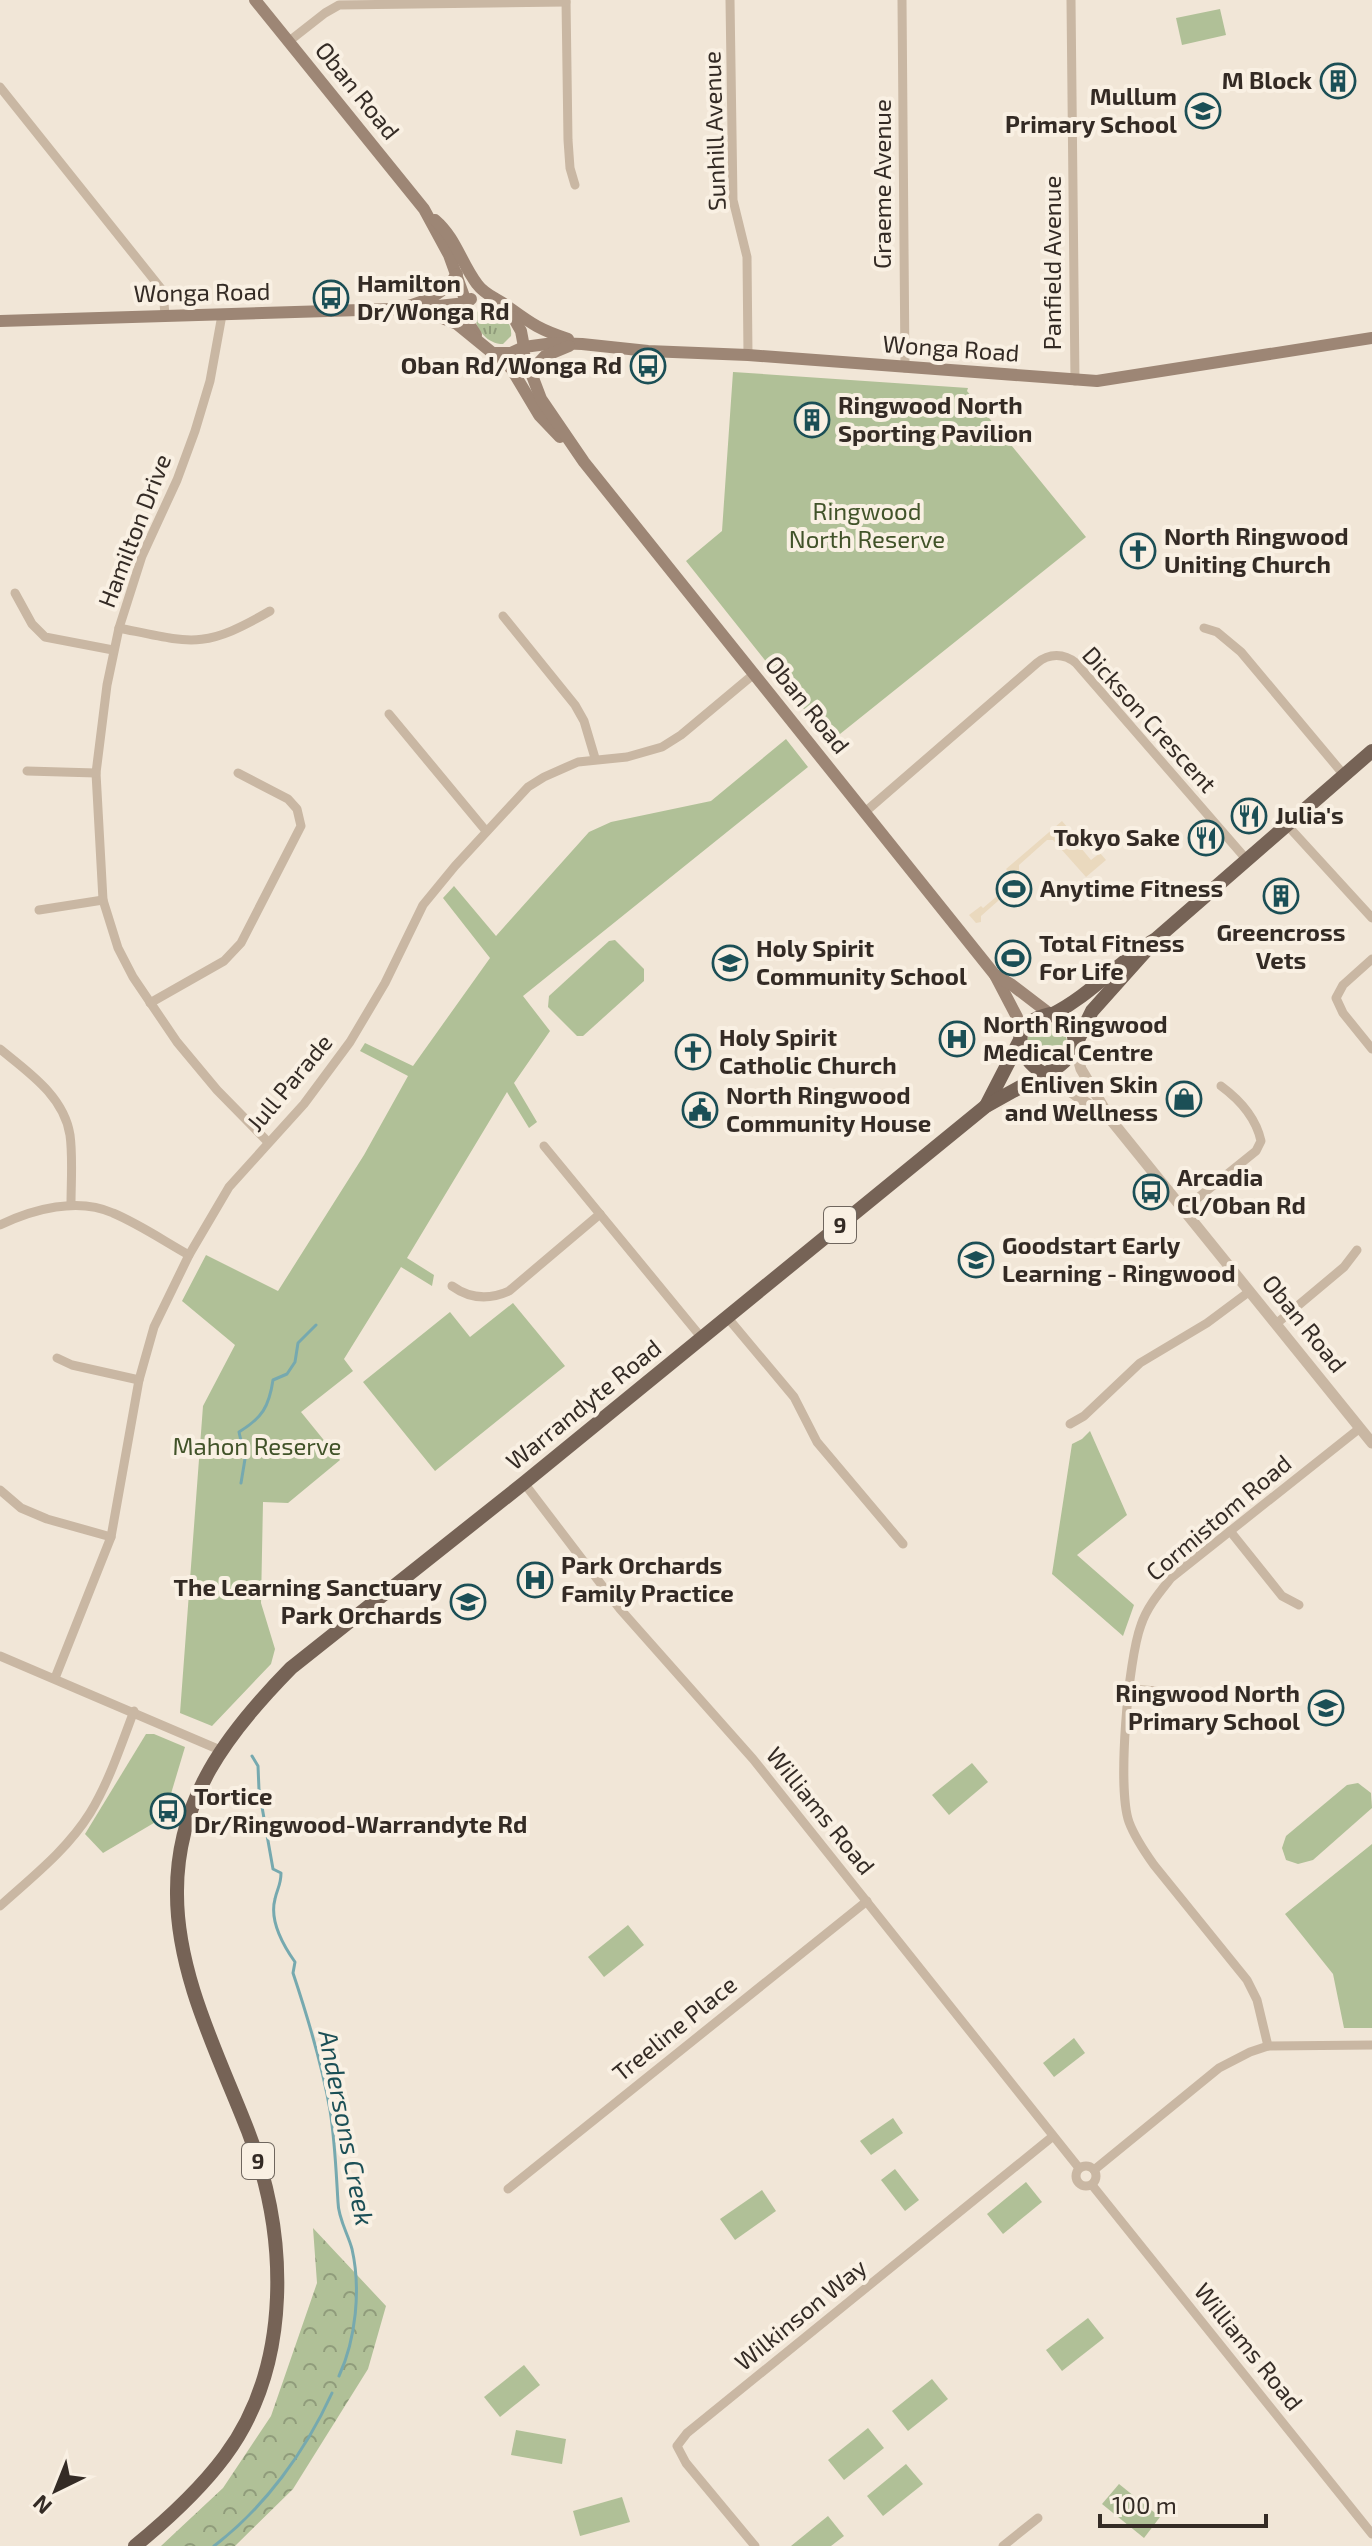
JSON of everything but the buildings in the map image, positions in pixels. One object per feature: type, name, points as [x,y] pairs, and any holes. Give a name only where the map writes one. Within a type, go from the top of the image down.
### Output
[{"type":"main road","name":"Oban Road","points":[[255,0],[424,209],[449,234],[475,282],[519,325],[530,372],[548,410],[584,462],[995,975],[1017,1017],[1020,1039]]},
{"type":"main road","name":"Oban Road","points":[[424,209],[457,274],[466,302],[469,326],[492,353],[513,371],[539,415],[584,462]]},
{"type":"main road","points":[[400,310],[427,300],[448,286],[457,274]]},
{"type":"main road","points":[[400,310],[489,296],[504,303],[537,328],[580,344]]},
{"type":"main road","name":"Wonga Road","points":[[0,321],[400,310]]},
{"type":"main road","points":[[400,310],[438,316],[453,322],[492,353]]},
{"type":"main road","name":"Wonga Road","points":[[492,353],[511,353],[554,343],[580,344],[1075,381],[1112,379],[1372,338]]},
{"type":"main road","points":[[530,372],[545,356],[580,344]]},
{"type":"main road","name":"9","points":[[1020,1039],[1030,1021],[1070,1005],[1130,955],[1156,939],[1372,751]]},
{"type":"main road","name":"9","points":[[1044,1074],[1066,1061],[1092,1011],[1137,964],[1156,939]]},
{"type":"main road","name":"Oban Road","points":[[995,975],[1050,1014]]},
{"type":"main road","points":[[1050,1014],[1071,1030],[1075,1048]]},
{"type":"main road","points":[[1020,1039],[1026,1060],[1044,1074]]},
{"type":"main road","name":"Warrandyte Road","points":[[986,1106],[1020,1039]]},
{"type":"main road","name":"Warrandyte Road","points":[[220,1750],[257,1702],[291,1668],[524,1483],[986,1106],[1044,1074]]},
{"type":"main road","name":"9","points":[[135,2546],[186,2502],[234,2441],[265,2373],[277,2309],[278,2268],[271,2205],[250,2136],[194,1989],[181,1940],[177,1895],[182,1843],[201,1786],[220,1750]]},
{"type":"street","name":"Sunhill Avenue","points":[[730,0],[733,200],[747,257],[748,355]]},
{"type":"street","name":"Graeme Avenue","points":[[902,0],[905,368]]},
{"type":"street","name":"Panfield Avenue","points":[[1071,0],[1075,381]]},
{"type":"street","points":[[288,42],[339,5],[566,1],[568,140],[575,185]]},
{"type":"street","points":[[0,87],[163,291],[165,315]]},
{"type":"street","name":"Hamilton Drive","points":[[222,315],[210,381],[195,431],[177,480],[142,556],[113,650],[96,773],[103,900],[118,948],[150,1003],[177,1042],[217,1090],[268,1142]]},
{"type":"street","points":[[15,593],[28,618],[45,637],[113,650]]},
{"type":"street","points":[[119,628],[185,641],[209,640],[230,633],[270,611]]},
{"type":"street","points":[[503,616],[575,705],[584,721],[595,758]]},
{"type":"street","points":[[1204,628],[1217,632],[1241,652],[1344,775]]},
{"type":"street","name":"Dickson Crescent","points":[[865,812],[1043,658],[1060,656],[1076,663],[1247,860]]},
{"type":"street","name":"Jull Parade","points":[[55,1678],[111,1537],[139,1380],[154,1327],[189,1255],[238,1174],[304,1104],[345,1051],[385,983],[423,905],[528,787],[560,769],[595,758],[627,757],[662,747],[681,735],[754,674]]},
{"type":"street","points":[[389,714],[486,831]]},
{"type":"street","points":[[27,771],[96,773]]},
{"type":"street","points":[[150,1003],[224,961],[241,943],[301,826],[297,809],[288,799],[238,773]]},
{"type":"street","points":[[1287,825],[1372,918]]},
{"type":"street","points":[[39,910],[103,900]]},
{"type":"street","points":[[1372,959],[1343,985],[1336,998],[1343,1013],[1372,1049]]},
{"type":"street","name":"Oban Road","points":[[1075,1048],[1081,1069],[1111,1120],[1367,1435]]},
{"type":"street","points":[[0,1049],[49,1091],[63,1113],[70,1133],[71,1204]]},
{"type":"street","name":"Oban Road","points":[[1044,1074],[1111,1120]]},
{"type":"street","points":[[1184,1209],[1256,1151],[1261,1141],[1259,1130],[1238,1098],[1221,1086]]},
{"type":"street","points":[[544,1146],[701,1337]]},
{"type":"street","points":[[0,1225],[16,1217],[71,1204],[112,1212],[189,1255]]},
{"type":"street","points":[[452,1286],[462,1293],[494,1298],[509,1291],[600,1214]]},
{"type":"street","points":[[1276,1324],[1344,1267],[1357,1250]]},
{"type":"street","points":[[1070,1424],[1084,1416],[1140,1363],[1207,1323],[1250,1291]]},
{"type":"street","points":[[727,1317],[794,1397],[817,1442],[903,1544]]},
{"type":"street","points":[[57,1358],[72,1365],[139,1380]]},
{"type":"street","name":"Cormistom Road","points":[[1268,2046],[1257,2000],[1247,1980],[1154,1865],[1140,1846],[1128,1820],[1123,1777],[1135,1647],[1140,1627],[1152,1603],[1171,1578],[1230,1531],[1367,1435]]},
{"type":"street","name":"Williams Road","points":[[524,1483],[620,1609],[753,1759],[1079,2168]]},
{"type":"street","points":[[0,1490],[21,1508],[47,1519],[111,1537]]},
{"type":"street","points":[[1230,1531],[1282,1596],[1299,1605]]},
{"type":"street","points":[[0,1656],[220,1750]]},
{"type":"street","points":[[1130,1689],[1185,1693]]},
{"type":"street","points":[[0,1906],[52,1859],[91,1812],[134,1711]]},
{"type":"street","name":"Treeline Place","points":[[508,2189],[867,1901]]},
{"type":"street","points":[[1094,2170],[1219,2068],[1250,2052],[1268,2046],[1372,2045]]},
{"type":"street","name":"Wilkinson Way","points":[[755,2546],[686,2463],[677,2446],[687,2433],[1052,2137]]},
{"type":"street","points":[[1089,2166],[1094,2170],[1096,2179],[1092,2185],[1085,2187],[1076,2181],[1075,2174],[1079,2168],[1089,2166]]},
{"type":"street","name":"Williams Road","points":[[1092,2185],[1372,2534]]},
{"type":"street","points":[[1003,2546],[1038,2518]]},
{"type":"green space","points":[[1220,9],[1226,35],[1182,45],[1176,18]]},
{"type":"green space","points":[[486,307],[500,314],[510,326],[511,336],[503,344],[487,338],[477,324],[475,313]]},
{"type":"green space","name":"Ringwood North Reserve","points":[[733,372],[968,388],[967,391],[1086,537],[830,742],[686,561],[722,531]]},
{"type":"green space","name":"Mahon Reserve","points":[[786,739],[808,767],[523,996],[550,1031],[514,1083],[537,1122],[529,1128],[507,1092],[407,1258],[434,1275],[432,1286],[401,1267],[344,1359],[353,1371],[301,1412],[340,1460],[288,1503],[263,1502],[261,1603],[275,1649],[271,1664],[212,1726],[180,1713],[203,1406],[235,1345],[182,1301],[206,1255],[278,1291],[364,1155],[408,1076],[360,1051],[365,1043],[413,1066],[490,958],[443,898],[454,886],[496,936],[589,832],[611,822],[711,801]]},
{"type":"green space","points":[[615,940],[644,969],[644,981],[583,1036],[577,1036],[548,1007],[549,996],[609,941]]},
{"type":"green space","points":[[1047,1023],[1061,1029],[1067,1043],[1061,1057],[1047,1063],[1033,1057],[1027,1043],[1033,1029]]},
{"type":"green space","points":[[513,1303],[565,1366],[435,1471],[363,1382],[450,1312],[470,1337]]},
{"type":"green space","points":[[1090,1431],[1127,1515],[1077,1555],[1134,1605],[1123,1636],[1052,1574],[1072,1444]]},
{"type":"green space","points":[[146,1734],[154,1734],[185,1747],[164,1817],[103,1853],[85,1834]]},
{"type":"green space","points":[[972,1763],[988,1782],[949,1815],[932,1795]]},
{"type":"green space","points":[[1358,1783],[1371,1793],[1372,1808],[1313,1860],[1298,1864],[1286,1860],[1282,1848],[1286,1836],[1347,1785]]},
{"type":"green space","points":[[1372,1844],[1372,2028],[1344,2028],[1333,1974],[1285,1914]]},
{"type":"green space","points":[[628,1925],[644,1945],[604,1977],[588,1957]]},
{"type":"green space","points":[[1074,2038],[1085,2053],[1054,2077],[1043,2063]]},
{"type":"green space","points":[[893,2118],[903,2133],[871,2155],[860,2141]]},
{"type":"green space","points":[[895,2169],[919,2200],[905,2211],[881,2180]]},
{"type":"green space","points":[[1026,2182],[1042,2202],[1003,2234],[987,2214]]},
{"type":"green space","points":[[762,2190],[776,2211],[735,2240],[720,2219]]},
{"type":"green space","points":[[313,2228],[386,2306],[368,2369],[293,2489],[235,2546],[161,2546],[223,2488],[271,2416],[317,2283]]},
{"type":"green space","points":[[1088,2318],[1104,2338],[1062,2371],[1046,2350]]},
{"type":"green space","points":[[524,2365],[540,2385],[500,2417],[484,2397]]},
{"type":"green space","points":[[932,2379],[948,2399],[908,2431],[892,2411]]},
{"type":"green space","points":[[868,2428],[884,2448],[844,2480],[828,2460]]},
{"type":"green space","points":[[516,2430],[566,2439],[562,2464],[511,2455]]},
{"type":"green space","points":[[906,2464],[923,2484],[883,2516],[867,2496]]},
{"type":"green space","points":[[1119,2484],[1160,2517],[1144,2538],[1102,2504]]},
{"type":"green space","points":[[622,2497],[630,2522],[580,2536],[573,2511]]},
{"type":"green space","points":[[828,2516],[844,2536],[831,2546],[791,2546]]},
{"type":"shaded area","points":[[1062,821],[1080,842],[1088,835],[1092,839],[1081,848],[1091,860],[1100,853],[1106,860],[1086,877],[1053,840],[1047,840],[1019,865],[1024,878],[981,916],[981,922],[976,923],[969,915],[981,906],[983,908],[1016,880],[1006,869]]},
{"type":"waterway","name":"Andersons Creek","points":[[241,1483],[245,1459],[239,1432],[263,1411],[273,1380],[287,1374],[295,1362],[298,1343],[316,1325]]},
{"type":"waterway","name":"Andersons Creek","points":[[252,1756],[258,1766],[259,1790],[273,1869],[281,1873],[274,1916],[282,1940],[295,1962],[293,1973],[323,2076],[333,2133],[338,2208],[355,2264],[353,2330],[339,2376]]},
{"type":"waterway","name":"Andersons Creek","points":[[214,2546],[250,2514],[282,2477],[332,2393]]},
{"type":"place","name":"M Block","points":[[1338,81]]},
{"type":"place","name":"Mullum Primary School","points":[[1203,111]]},
{"type":"place","name":"Hamilton Dr/Wonga Rd","points":[[331,298]]},
{"type":"place","name":"Oban Rd/Wonga Rd","points":[[648,366]]},
{"type":"place","name":"Ringwood North Sporting Pavilion","points":[[812,420]]},
{"type":"place","name":"North Ringwood Uniting Church","points":[[1138,551]]},
{"type":"place","name":"Julia's","points":[[1249,816]]},
{"type":"place","name":"Tokyo Sake","points":[[1206,838]]},
{"type":"place","name":"Anytime Fitness","points":[[1014,889]]},
{"type":"place","name":"Greencross Vets","points":[[1281,896]]},
{"type":"place","name":"Total Fitness For Life","points":[[1013,958]]},
{"type":"place","name":"Holy Spirit Community School","points":[[730,963]]},
{"type":"place","name":"North Ringwood Medical Centre","points":[[957,1039]]},
{"type":"place","name":"Holy Spirit Catholic Church","points":[[693,1052]]},
{"type":"place","name":"Enliven Skin and Wellness","points":[[1184,1099]]},
{"type":"place","name":"North Ringwood Community House","points":[[700,1110]]},
{"type":"place","name":"Arcadia Cl/Oban Rd","points":[[1151,1192]]},
{"type":"place","name":"Goodstart Early Learning - Ringwood","points":[[976,1260]]},
{"type":"place","name":"Park Orchards Family Practice","points":[[535,1580]]},
{"type":"place","name":"The Learning Sanctuary Park Orchards","points":[[468,1602]]},
{"type":"place","name":"Ringwood North Primary School","points":[[1326,1708]]},
{"type":"place","name":"Tortice Dr/Ringwood-Warrandyte Rd","points":[[168,1811]]}]
